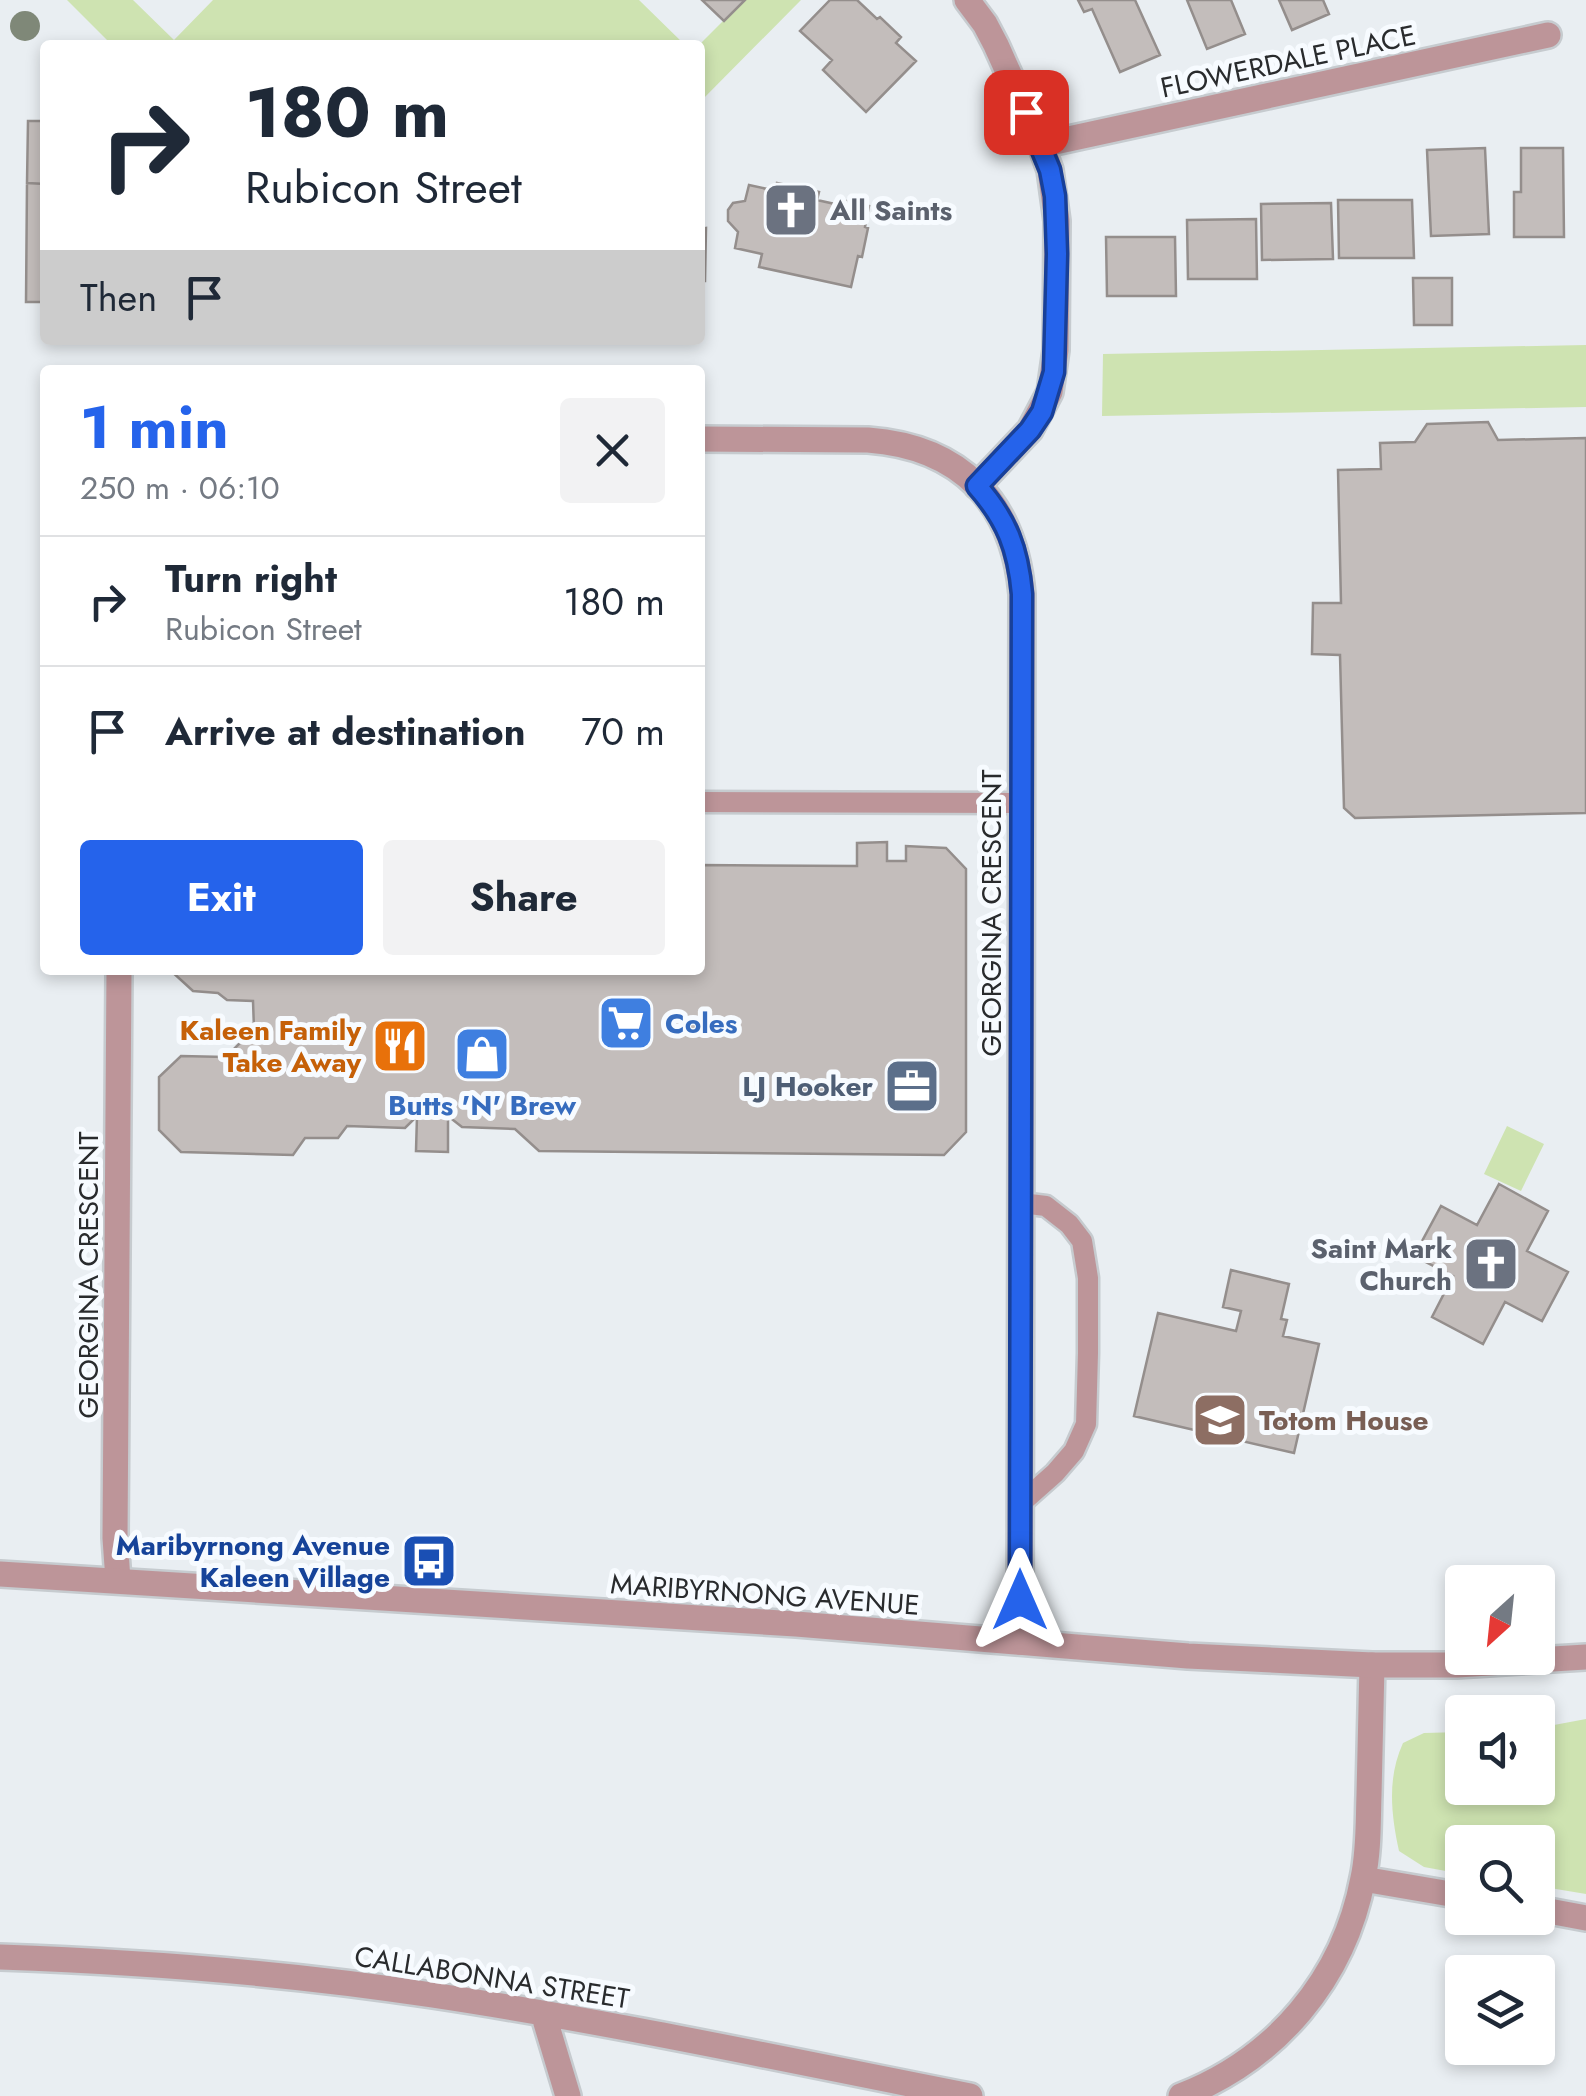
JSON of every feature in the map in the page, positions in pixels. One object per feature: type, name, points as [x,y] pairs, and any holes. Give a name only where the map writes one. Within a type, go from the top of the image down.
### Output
[{"type":"street","points":[[967,0],[990,34],[1040,145],[1050,170],[1057,221],[1056,350],[1052,381],[1042,412],[1030,430],[977,486]]},
{"type":"street","name":"FLOWERDALE PLACE","points":[[1040,145],[1548,35]]},
{"type":"street","name":"GEORGINA CRESCENT","points":[[705,440],[893,442],[916,448],[959,470],[977,486],[993,504],[1015,547],[1022,594],[1020,1642]]},
{"type":"street","name":"GEORGINA CRESCENT","points":[[118,1580],[120,975]]},
{"type":"street","name":"MARIBYRNONG AVENUE","points":[[0,1574],[796,1624],[1188,1656],[1372,1665],[1586,1658]]},
{"type":"street","points":[[1181,2096],[1232,2072],[1286,2029],[1328,1975],[1343,1944],[1363,1879],[1368,1838],[1372,1665]]},
{"type":"street","points":[[1363,1879],[1445,1893]]},
{"type":"street","points":[[1555,1913],[1586,1918]]},
{"type":"street","name":"CALLABONNA STREET","points":[[0,1956],[202,1968],[430,1994],[970,2096]]},
{"type":"street","points":[[543,2013],[568,2096]]},
{"type":"lane","points":[[705,802],[1022,802]]},
{"type":"lane","points":[[1020,1504],[1074,1451],[1086,1424],[1088,1353],[1088,1278],[1082,1241],[1069,1224],[1046,1206],[1021,1203]]},
{"type":"green space","points":[[67,0],[133,0],[174,40],[107,40]]},
{"type":"green space","points":[[213,0],[639,0],[680,40],[174,40]]},
{"type":"green space","points":[[744,0],[801,0],[705,97],[704,40]]},
{"type":"green space","points":[[1586,345],[1586,407],[1102,416],[1103,354]]},
{"type":"green space","points":[[1507,1126],[1544,1144],[1521,1191],[1484,1174]]},
{"type":"green space","points":[[1586,1719],[1586,1894],[1555,1889],[1555,1825],[1445,1825],[1445,1871],[1424,1867],[1399,1851],[1392,1796],[1394,1769],[1403,1743],[1424,1733],[1445,1732],[1445,1805],[1555,1805],[1555,1725]]},
{"type":"building","points":[[702,0],[745,0],[724,21]]},
{"type":"building","points":[[830,0],[857,0],[901,37],[896,43],[916,61],[866,112],[823,70],[832,60],[800,31]]},
{"type":"building","points":[[1078,0],[1135,0],[1160,55],[1120,72],[1092,9],[1084,12]]},
{"type":"building","points":[[1187,0],[1231,0],[1245,34],[1207,49]]},
{"type":"building","points":[[1279,0],[1323,0],[1329,14],[1292,30]]},
{"type":"building","points":[[28,121],[40,121],[40,184],[27,183]]},
{"type":"building","points":[[1485,148],[1489,234],[1431,236],[1427,150]]},
{"type":"building","points":[[1521,148],[1563,148],[1564,237],[1514,237],[1514,192],[1521,192]]},
{"type":"building","points":[[27,183],[40,184],[40,302],[26,302]]},
{"type":"building","points":[[777,183],[819,192],[817,200],[869,206],[862,257],[858,256],[851,287],[759,267],[762,254],[735,248],[738,232],[728,221],[728,210],[733,203],[745,201],[749,185],[776,191]]},
{"type":"building","points":[[1338,200],[1412,200],[1414,258],[1339,258]]},
{"type":"building","points":[[1331,203],[1333,259],[1262,260],[1261,204]]},
{"type":"building","points":[[1256,219],[1257,279],[1188,279],[1187,220]]},
{"type":"building","points":[[1106,237],[1175,237],[1176,296],[1107,296]]},
{"type":"building","points":[[1413,278],[1452,278],[1452,325],[1414,325]]},
{"type":"building","points":[[1488,422],[1498,440],[1586,438],[1586,813],[1355,818],[1344,808],[1340,655],[1312,654],[1313,603],[1341,603],[1338,470],[1381,469],[1380,443],[1415,442],[1427,424]]},
{"type":"building","points":[[887,842],[887,861],[906,861],[906,846],[946,848],[966,869],[966,1132],[944,1155],[539,1151],[515,1129],[462,1127],[448,1116],[448,1152],[416,1151],[417,1116],[405,1128],[347,1126],[338,1138],[305,1138],[293,1155],[181,1152],[159,1130],[159,1077],[181,1056],[226,1057],[254,1029],[253,1001],[227,1000],[218,993],[193,991],[175,975],[705,975],[705,865],[857,866],[857,843]]},
{"type":"building","name":"Saint Mark Church","points":[[1499,1184],[1548,1211],[1527,1251],[1568,1272],[1542,1321],[1505,1302],[1483,1344],[1432,1317],[1453,1276],[1414,1256],[1441,1206],[1477,1225]]},
{"type":"building","points":[[1231,1270],[1289,1284],[1281,1319],[1287,1320],[1283,1336],[1319,1344],[1294,1453],[1134,1416],[1158,1313],[1236,1331],[1241,1311],[1223,1307]]},
{"type":"place","name":"All Saints","points":[[791,210]]},
{"type":"place","name":"Coles","points":[[626,1023]]},
{"type":"place","name":"Kaleen Family Take Away","points":[[400,1046]]},
{"type":"place","name":"Butts 'N' Brew","points":[[482,1054]]},
{"type":"place","name":"LJ Hooker","points":[[912,1086]]},
{"type":"place","name":"Saint Mark Church","points":[[1491,1264]]},
{"type":"place","name":"Totom House","points":[[1220,1420]]},
{"type":"place","name":"Maribyrnong Avenue Kaleen Village","points":[[429,1561]]},
{"type":"route","points":[[1020,1600],[1022,594],[1015,547],[993,504],[977,486],[1030,430],[1042,412],[1054,372],[1055,196],[1050,170],[1026,112]]}]
